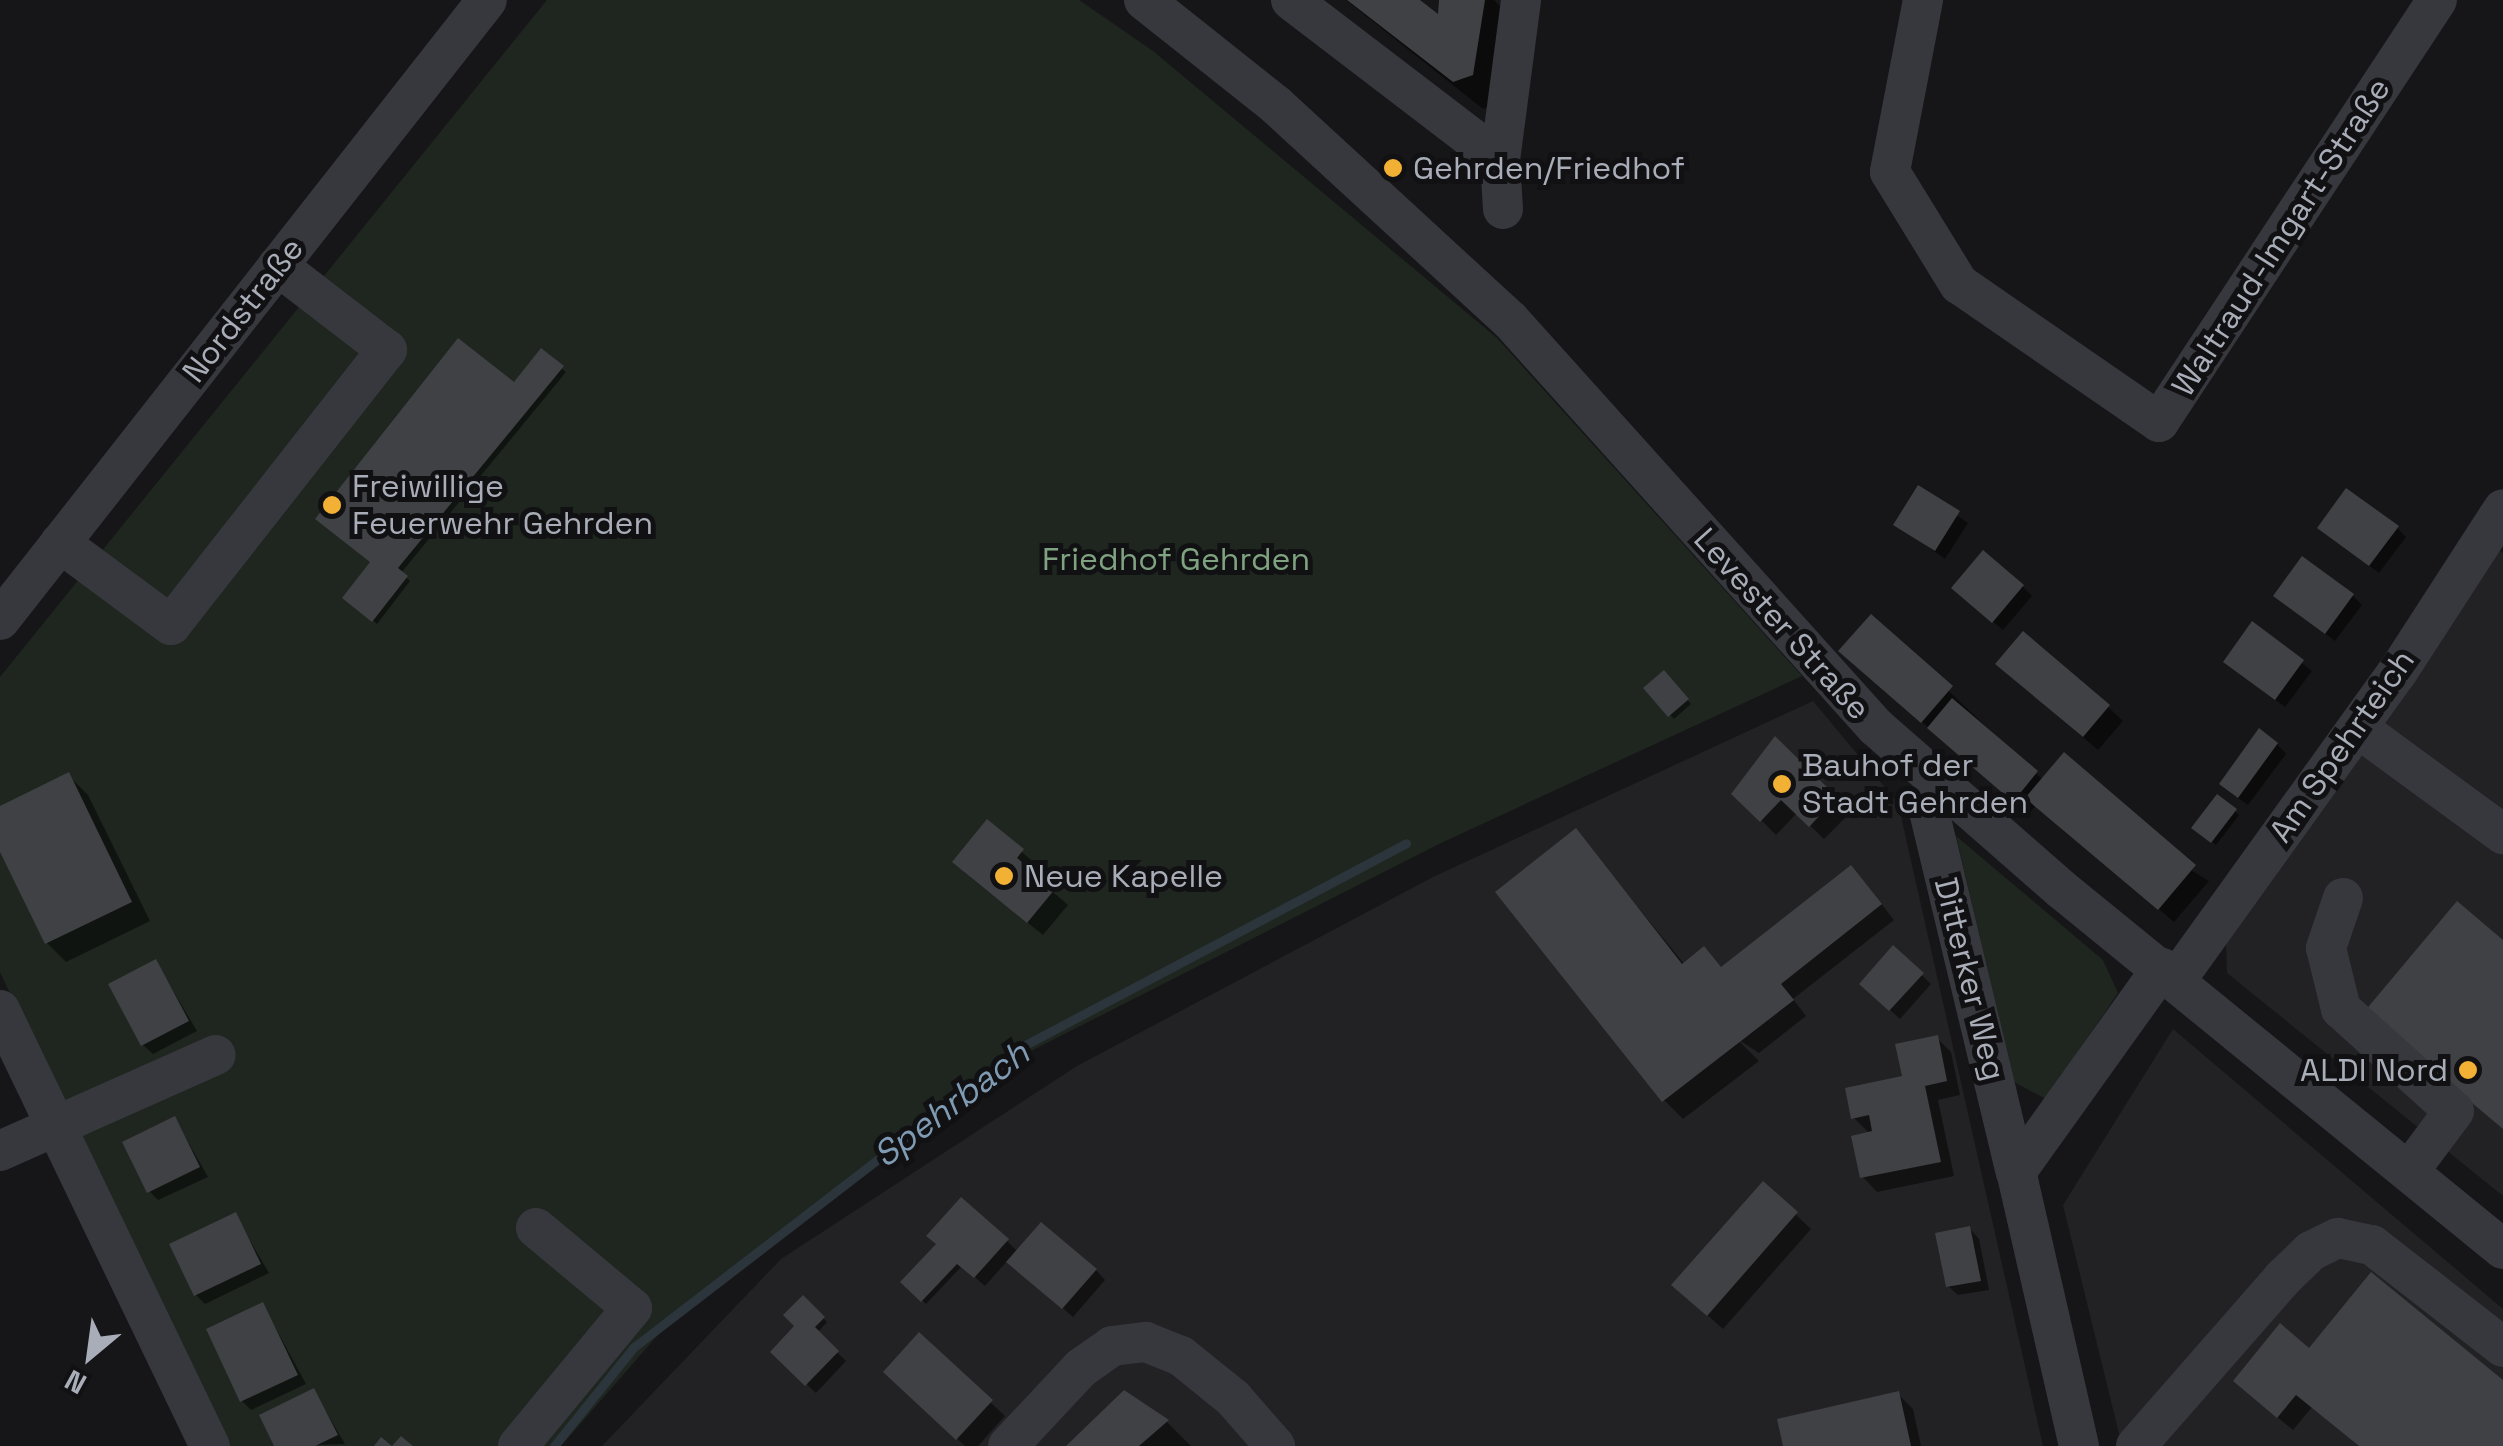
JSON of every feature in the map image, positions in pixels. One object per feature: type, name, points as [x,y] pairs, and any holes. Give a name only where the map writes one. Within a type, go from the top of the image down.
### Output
[{"type":"street","name":"Nordstraße","points":[[0,620],[487,0]]},
{"type":"street","name":"Levester Straße","points":[[1144,0],[1276,105],[1510,320],[1876,727],[1946,792],[2503,1248]]},
{"type":"street","points":[[1290,0],[1500,160]]},
{"type":"street","points":[[1503,209],[1500,160],[1521,0]]},
{"type":"street","name":"Waltraud-Imgart-Straße","points":[[1924,0],[1890,172],[1959,284],[2159,422],[2437,0]]},
{"type":"street","points":[[60,543],[171,626],[386,350],[278,266]]},
{"type":"street","name":"Am Spehrteich","points":[[2169,974],[2358,728],[2503,510]]},
{"type":"street","points":[[2358,728],[2503,834]]},
{"type":"street","name":"Ditterker Weg","points":[[1946,792],[1929,811],[2079,1446]]},
{"type":"street","points":[[2342,898],[2326,948],[2341,1010],[2454,1110],[2410,1170]]},
{"type":"street","points":[[2016,1172],[2169,974]]},
{"type":"street","points":[[0,1010],[210,1446]]},
{"type":"street","points":[[0,1151],[58,1130],[216,1056]]},
{"type":"street","points":[[518,1446],[632,1308],[536,1228]]},
{"type":"street","points":[[2136,1446],[2291,1270],[2338,1238],[2372,1246],[2503,1348]]},
{"type":"street","points":[[1008,1446],[1080,1368],[1112,1346],[1146,1342],[1180,1356],[1220,1388],[1275,1446]]},
{"type":"shaded area","points":[[2494,547],[2503,553],[2503,1196],[2227,973],[2226,942]]},
{"type":"shaded area","points":[[1813,701],[1898,803],[2043,1446],[602,1446],[781,1259],[1077,1066],[1433,877]]},
{"type":"shaded area","points":[[2173,1029],[2503,1309],[2503,1446],[2122,1446],[2063,1205]]},
{"type":"green space","name":"Friedhof Gehrden","points":[[547,0],[1079,0],[1153,51],[1497,338],[1802,676],[1441,843],[1021,1056],[678,1312],[561,1446],[222,1446],[0,972],[0,677]]},
{"type":"green space","points":[[1956,836],[2103,960],[2118,993],[2046,1099],[2014,1082]]},
{"type":"building","points":[[1347,0],[1420,0],[1438,14],[1439,0],[1485,0],[1473,75],[1453,82]]},
{"type":"building","name":"Freiwillige Feuerwehr Gehrden","points":[[458,338],[514,382],[541,348],[564,366],[398,568],[408,576],[372,622],[342,598],[370,562],[315,519]]},
{"type":"building","points":[[1918,485],[1960,511],[1935,551],[1893,525]]},
{"type":"building","points":[[2346,488],[2399,526],[2369,566],[2317,528]]},
{"type":"building","points":[[1983,550],[2024,585],[1992,623],[1951,588]]},
{"type":"building","points":[[2302,556],[2354,594],[2325,634],[2273,596]]},
{"type":"building","points":[[1871,614],[1953,686],[1921,723],[1838,651]]},
{"type":"building","points":[[2252,621],[2304,660],[2275,700],[2223,662]]},
{"type":"building","points":[[2023,631],[2110,705],[2083,737],[1995,664]]},
{"type":"building","points":[[1664,670],[1689,699],[1668,717],[1643,688]]},
{"type":"building","points":[[1952,698],[2038,771],[2013,802],[1927,728]]},
{"type":"building","points":[[2259,728],[2278,743],[2238,798],[2219,784]]},
{"type":"building","name":"Bauhof der Stadt Gehrden","points":[[1775,736],[1837,797],[1809,827],[1781,800],[1760,822],[1731,794]]},
{"type":"building","points":[[2064,752],[2196,865],[2158,910],[2025,798]]},
{"type":"building","points":[[69,772],[132,902],[45,944],[0,852],[0,806]]},
{"type":"building","points":[[2217,794],[2237,809],[2211,843],[2191,828]]},
{"type":"building","name":"Neue Kapelle","points":[[987,819],[1024,849],[1017,858],[1055,889],[1027,923],[952,862]]},
{"type":"building","points":[[1576,828],[1682,964],[1704,946],[1721,967],[1851,865],[1882,904],[1781,984],[1794,1000],[1662,1102],[1495,892]]},
{"type":"building","name":"ALDI Nord","points":[[2457,901],[2503,940],[2503,1129],[2364,1012]]},
{"type":"building","points":[[1893,945],[1924,973],[1889,1011],[1859,984]]},
{"type":"building","points":[[156,959],[189,1021],[141,1046],[108,984]]},
{"type":"building","points":[[1938,1035],[1947,1081],[1925,1086],[1941,1162],[1860,1178],[1851,1136],[1872,1131],[1869,1115],[1851,1119],[1845,1088],[1902,1076],[1895,1044]]},
{"type":"building","points":[[175,1116],[200,1167],[147,1193],[122,1142]]},
{"type":"building","points":[[1763,1181],[1798,1212],[1707,1316],[1671,1285]]},
{"type":"building","points":[[961,1197],[1009,1239],[974,1278],[957,1264],[921,1302],[900,1282],[936,1244],[926,1236]]},
{"type":"building","points":[[236,1212],[261,1264],[194,1296],[169,1244]]},
{"type":"building","points":[[1041,1222],[1097,1269],[1062,1309],[1006,1262]]},
{"type":"building","points":[[1970,1226],[1981,1281],[1946,1287],[1935,1233]]},
{"type":"building","points":[[2371,1272],[2503,1380],[2503,1446],[2359,1446],[2296,1395],[2277,1418],[2233,1381],[2280,1323],[2309,1348]]},
{"type":"building","points":[[803,1295],[825,1317],[815,1327],[839,1351],[805,1386],[770,1352],[794,1326],[783,1315]]},
{"type":"building","points":[[263,1302],[298,1375],[240,1402],[206,1329]]},
{"type":"building","points":[[919,1332],[993,1400],[956,1440],[883,1372]]},
{"type":"building","points":[[314,1388],[338,1435],[315,1446],[274,1446],[259,1415]]},
{"type":"building","points":[[1124,1390],[1169,1420],[1139,1446],[1066,1446]]},
{"type":"building","points":[[1899,1391],[1911,1446],[1783,1446],[1777,1419]]},
{"type":"building","points":[[401,1436],[413,1446],[392,1446]]},
{"type":"building","points":[[381,1437],[392,1446],[374,1446]]},
{"type":"waterway","name":"Spehrbach","points":[[554,1446],[634,1347],[1027,1044],[1406,843]]},
{"type":"place","name":"Gehrden/Friedhof","points":[[1393,168]]},
{"type":"place","name":"Freiwillige Feuerwehr Gehrden","points":[[332,505]]},
{"type":"place","name":"Bauhof der Stadt Gehrden","points":[[1782,784]]},
{"type":"place","name":"Neue Kapelle","points":[[1004,876]]},
{"type":"place","name":"ALDI Nord","points":[[2468,1070]]}]
